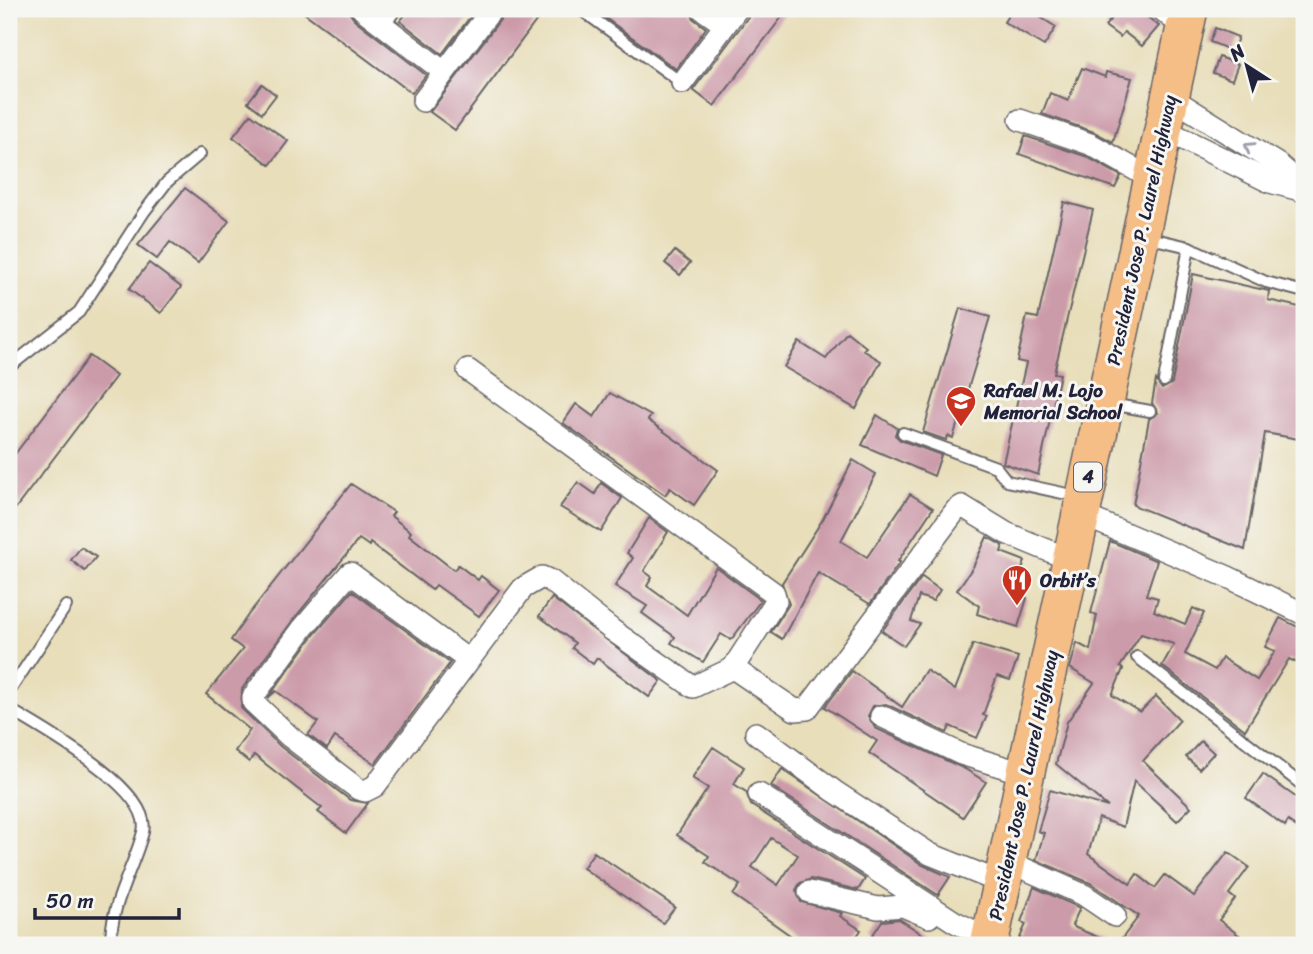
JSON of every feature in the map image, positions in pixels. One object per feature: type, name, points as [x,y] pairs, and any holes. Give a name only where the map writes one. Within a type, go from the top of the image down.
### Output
[{"type":"highway","name":"President Jose P. Laurel Highway","points":[[985,943],[1026,774],[1166,113],[1178,15]]},
{"type":"street","points":[[362,9],[390,17],[444,72]]},
{"type":"street","points":[[423,101],[492,9]]},
{"type":"street","points":[[682,83],[731,17],[702,9]]},
{"type":"street","points":[[1166,113],[1279,165],[1304,189]]},
{"type":"street","points":[[1166,113],[1270,182],[1304,189]]},
{"type":"street","points":[[1020,120],[1090,144],[1152,178]]},
{"type":"street","points":[[468,370],[774,593],[776,601],[733,668],[693,687],[612,630],[551,581],[542,578],[523,588],[374,786],[365,791],[358,789],[290,737],[253,702],[253,697],[303,628],[350,573],[468,660]]},
{"type":"street","points":[[1082,505],[1304,614]]},
{"type":"street","points":[[733,668],[795,710],[807,709],[956,510],[962,506],[1006,533],[1071,560]]},
{"type":"street","points":[[881,716],[961,754],[1026,774]]},
{"type":"street","points":[[756,733],[834,791],[930,854],[1084,895],[1115,916]]},
{"type":"street","points":[[759,794],[985,943]]},
{"type":"street","points":[[809,892],[878,908],[903,906],[915,909],[985,943]]},
{"type":"lane","points":[[580,9],[682,83]]},
{"type":"lane","points":[[9,367],[79,312],[144,212],[167,182],[200,155]]},
{"type":"lane","points":[[1140,236],[1189,247],[1266,282],[1304,292]]},
{"type":"lane","points":[[1164,381],[1189,247]]},
{"type":"lane","points":[[1104,403],[1150,411]]},
{"type":"lane","points":[[904,433],[996,467],[1007,481],[1082,505]]},
{"type":"lane","points":[[9,692],[66,606]]},
{"type":"lane","points":[[1138,657],[1301,784],[1304,780]]},
{"type":"lane","points":[[9,709],[114,779],[132,797],[143,814],[144,829],[110,928],[111,945]]},
{"type":"building","points":[[299,9],[346,9],[354,19],[426,75],[412,93]]},
{"type":"building","points":[[410,9],[476,9],[442,54],[400,21]]},
{"type":"building","points":[[505,9],[545,9],[455,130],[430,112],[502,17]]},
{"type":"building","points":[[593,9],[689,9],[694,19],[706,28],[676,69]]},
{"type":"building","points":[[750,9],[788,9],[714,106],[693,90],[748,17]]},
{"type":"building","points":[[1012,9],[1027,9],[1056,27],[1044,46],[1004,22]]},
{"type":"building","points":[[1119,9],[1137,9],[1159,26],[1142,46],[1124,32],[1120,37],[1105,26]]},
{"type":"building","points":[[1215,28],[1238,37],[1233,51],[1210,42]]},
{"type":"building","points":[[1219,57],[1238,64],[1232,80],[1213,73]]},
{"type":"building","points":[[1082,68],[1105,77],[1106,72],[1132,78],[1113,142],[1094,132],[1042,114],[1050,93],[1068,101]]},
{"type":"building","points":[[262,84],[276,95],[262,113],[248,102]]},
{"type":"building","points":[[251,114],[288,141],[270,165],[233,137]]},
{"type":"building","points":[[1025,136],[1085,156],[1121,176],[1115,188],[1019,154]]},
{"type":"building","points":[[185,188],[229,221],[198,263],[170,242],[157,259],[138,245]]},
{"type":"building","points":[[1064,202],[1093,210],[1054,373],[1060,374],[1038,475],[1003,463],[1026,363],[1017,361],[1027,316],[1038,318]]},
{"type":"building","points":[[675,251],[690,263],[680,275],[665,263]]},
{"type":"building","points":[[149,263],[181,287],[161,313],[129,289]]},
{"type":"building","points":[[1193,274],[1269,291],[1268,300],[1304,308],[1304,440],[1265,433],[1245,550],[1133,505],[1149,419],[1158,413],[1152,403],[1156,380],[1162,389],[1172,383]]},
{"type":"building","points":[[960,308],[990,317],[953,438],[948,436],[946,440],[923,432]]},
{"type":"building","points":[[847,332],[866,347],[863,350],[881,361],[856,409],[784,367],[799,342],[826,359]]},
{"type":"building","points":[[89,356],[116,376],[9,517],[9,462]]},
{"type":"building","points":[[610,393],[651,416],[648,420],[718,470],[694,505],[670,488],[665,495],[563,423],[576,404],[594,417]]},
{"type":"building","points":[[877,415],[897,428],[895,435],[900,440],[941,455],[934,476],[862,445]]},
{"type":"building","points":[[853,460],[876,474],[841,541],[867,557],[910,494],[933,508],[870,604],[818,573],[782,639],[771,632],[789,604],[782,583],[823,519]]},
{"type":"building","points":[[578,482],[595,494],[601,483],[622,498],[601,532],[560,507]]},
{"type":"building","points":[[351,484],[394,512],[391,516],[411,532],[409,535],[454,570],[458,565],[478,580],[481,576],[499,590],[479,616],[436,585],[432,590],[370,543],[369,546],[359,539],[293,620],[242,689],[241,708],[281,747],[350,800],[368,803],[346,833],[318,812],[322,808],[254,755],[249,762],[235,751],[250,730],[206,694],[243,649],[231,640],[248,615]]},
{"type":"building","points":[[649,518],[668,532],[644,571],[652,577],[647,586],[687,615],[716,567],[761,600],[731,640],[721,634],[703,662],[671,643],[675,637],[642,613],[647,606],[615,586],[633,558],[627,553]]},
{"type":"building","points":[[987,537],[1003,546],[1001,552],[1025,561],[1013,593],[1027,598],[1018,627],[977,614],[979,606],[957,590],[973,567]]},
{"type":"building","points":[[1110,541],[1157,561],[1146,595],[1158,598],[1154,611],[1185,624],[1193,608],[1204,613],[1185,654],[1215,670],[1222,658],[1257,680],[1275,651],[1265,647],[1280,618],[1304,630],[1304,666],[1289,659],[1245,730],[1162,666],[1174,644],[1141,634],[1120,667],[1123,669],[1112,695],[1140,712],[1156,696],[1180,720],[1143,761],[1191,807],[1177,821],[1134,781],[1123,827],[1099,818],[1088,854],[1130,884],[1137,874],[1155,888],[1165,875],[1194,896],[1228,852],[1249,867],[1229,894],[1235,899],[1219,920],[1252,945],[1117,945],[1139,916],[1090,883],[1036,860],[1044,833],[1038,831],[1050,790],[1108,807],[1056,764],[1067,722],[1094,683],[1070,668],[1077,643],[1090,650],[1097,615],[1091,613]]},
{"type":"building","points":[[81,547],[96,557],[85,571],[71,560]]},
{"type":"building","points":[[922,577],[940,590],[933,601],[919,596],[911,621],[920,624],[904,646],[882,631]]},
{"type":"building","points":[[352,591],[450,663],[375,764],[335,737],[327,749],[308,735],[318,722],[276,691],[268,698],[313,636]]},
{"type":"building","points":[[552,598],[661,681],[649,697],[597,658],[593,664],[572,648],[575,643],[539,616]]},
{"type":"building","points":[[973,644],[1018,657],[1010,680],[997,676],[983,715],[987,716],[977,738],[950,726],[947,733],[886,704],[873,706],[868,716],[875,728],[965,769],[986,782],[963,817],[869,753],[877,741],[825,707],[852,671],[902,707],[926,670],[955,690]]},
{"type":"building","points":[[1201,741],[1214,753],[1199,769],[1186,757]]},
{"type":"building","points":[[713,747],[744,767],[734,784],[746,792],[751,805],[865,879],[858,890],[811,879],[800,883],[796,890],[801,902],[842,913],[840,916],[861,930],[851,945],[804,945],[733,895],[740,885],[705,862],[709,856],[677,835],[708,788],[692,778]],"holes":[[[771,838],[798,855],[778,885],[752,867]]]},
{"type":"building","points":[[782,769],[923,865],[950,877],[938,895],[771,786]]},
{"type":"building","points":[[1263,774],[1304,803],[1304,832],[1288,821],[1285,826],[1246,798]]},
{"type":"building","points":[[594,852],[675,907],[663,923],[583,868]]},
{"type":"building","points":[[1034,887],[1080,908],[1072,925],[1076,928],[1117,945],[1017,945],[1026,924],[1021,922]]},
{"type":"building","points":[[899,919],[939,945],[879,945],[870,939],[882,921]]},
{"type":"place","name":"Rafael M. Lojo Memorial School","points":[[961,428]]},
{"type":"place","name":"Orbit’s","points":[[1017,607]]}]
